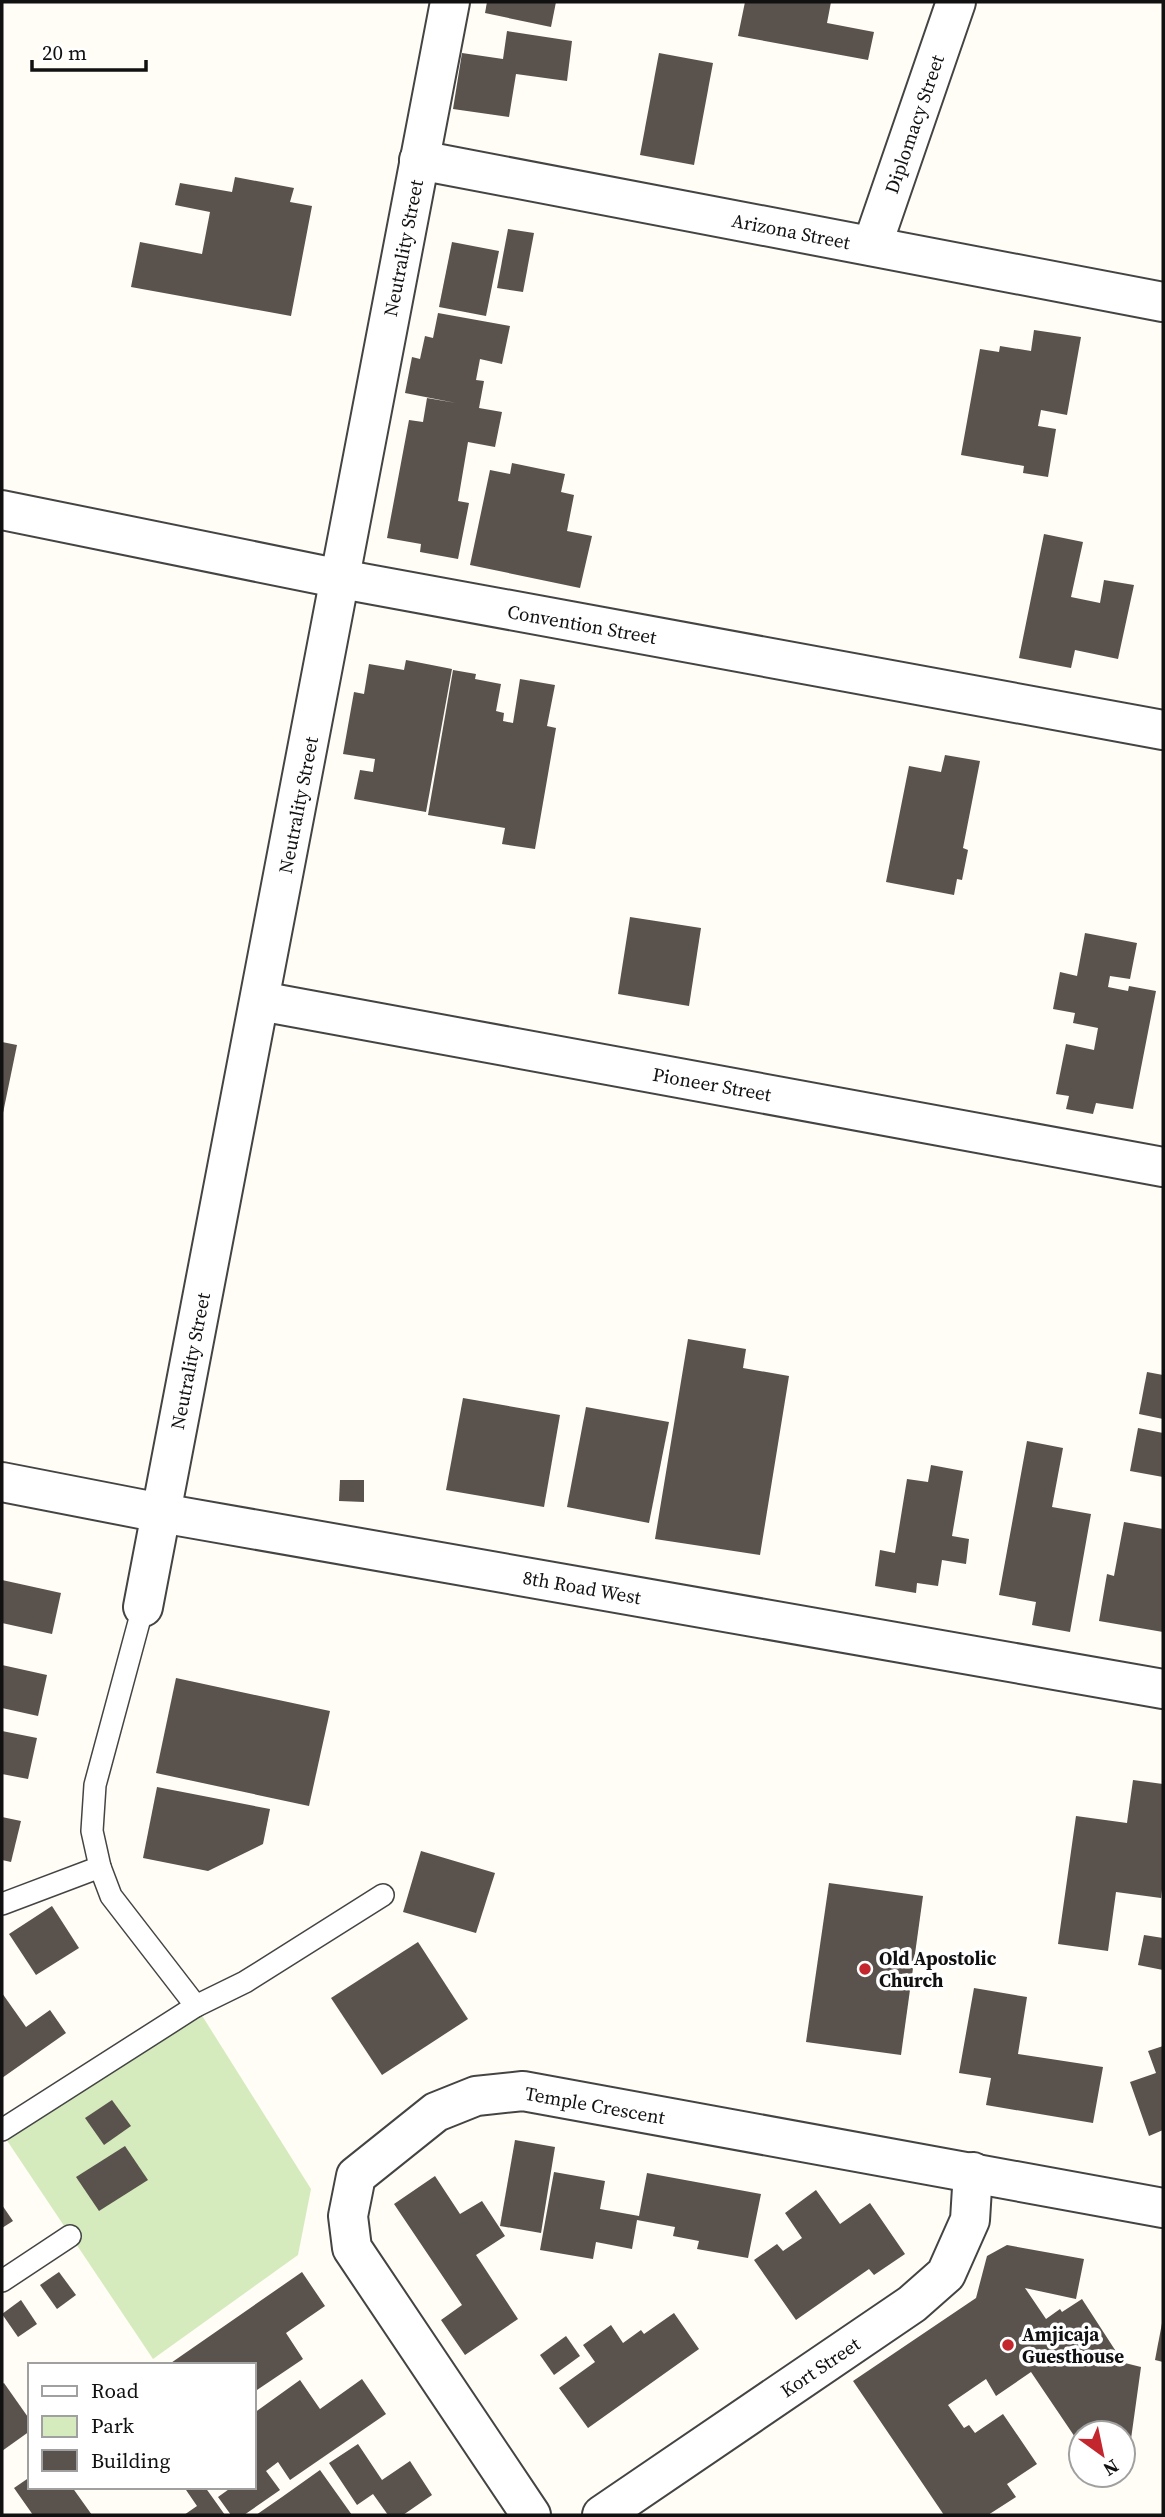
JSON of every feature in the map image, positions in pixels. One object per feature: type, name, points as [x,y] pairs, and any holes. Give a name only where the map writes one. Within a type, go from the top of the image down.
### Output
[{"type":"street","name":"Neutrality Street","points":[[143,1607],[450,2]]},
{"type":"street","name":"Diplomacy Street","points":[[872,246],[956,2]]},
{"type":"street","name":"Arizona Street","points":[[419,160],[1163,302]]},
{"type":"street","name":"Convention Street","points":[[2,510],[341,579],[1163,730]]},
{"type":"street","name":"Pioneer Street","points":[[260,1002],[1163,1167]]},
{"type":"street","name":"8th Road West","points":[[2,1482],[161,1513],[1163,1689]]},
{"type":"street","name":"Temple Crescent","points":[[531,2515],[352,2248],[348,2216],[356,2176],[436,2112],[476,2096],[523,2091],[1163,2207]]},
{"type":"street","name":"Kort Street","points":[[601,2515],[912,2304],[946,2274],[970,2220],[974,2172]]},
{"type":"lane","points":[[143,1607],[95,1784],[92,1831],[100,1867],[111,1896],[196,2006]]},
{"type":"lane","points":[[2,1904],[100,1867]]},
{"type":"lane","points":[[2,2130],[196,2006],[245,1982],[383,1895]]},
{"type":"lane","points":[[2,2281],[70,2236]]},
{"type":"green space","points":[[196,2006],[311,2189],[298,2255],[153,2359],[2,2133]]},
{"type":"building","points":[[487,2],[556,2],[551,27],[485,13]]},
{"type":"building","points":[[745,2],[831,2],[827,23],[874,32],[868,60],[738,36]]},
{"type":"building","points":[[507,31],[572,41],[567,81],[516,74],[509,117],[453,109],[462,53],[503,59]]},
{"type":"building","points":[[659,53],[713,63],[694,165],[640,155]]},
{"type":"building","points":[[235,177],[294,188],[290,202],[312,206],[291,316],[131,287],[140,242],[202,254],[210,212],[175,205],[180,183],[232,192]]},
{"type":"building","points":[[508,229],[534,233],[523,292],[497,288]]},
{"type":"building","points":[[452,242],[499,251],[486,316],[439,307]]},
{"type":"building","points":[[438,313],[510,326],[502,364],[480,359],[476,380],[484,381],[479,408],[502,412],[495,447],[468,442],[458,501],[469,503],[458,559],[420,552],[421,544],[387,538],[409,420],[423,422],[427,398],[456,403],[405,393],[412,357],[420,359],[425,336],[433,338]]},
{"type":"building","points":[[1034,330],[1081,337],[1067,415],[1041,410],[1038,426],[1056,429],[1048,477],[1023,473],[1024,466],[961,455],[980,349],[999,352],[1000,346],[1031,351]]},
{"type":"building","points":[[512,463],[565,474],[561,492],[574,495],[567,531],[592,536],[580,588],[470,565],[490,470],[510,474]]},
{"type":"building","points":[[1044,534],[1083,542],[1071,597],[1100,603],[1104,580],[1134,585],[1118,659],[1075,650],[1071,668],[1019,658]]},
{"type":"building","points":[[406,660],[452,669],[426,812],[354,799],[360,770],[373,772],[375,759],[343,754],[354,692],[364,694],[369,664],[404,670]]},
{"type":"building","points":[[453,670],[476,674],[475,679],[501,684],[496,711],[504,713],[503,721],[513,723],[520,679],[555,685],[547,726],[556,728],[535,849],[502,844],[505,828],[428,815]]},
{"type":"building","points":[[945,755],[980,761],[963,848],[968,850],[962,880],[957,879],[954,895],[886,882],[909,766],[941,772]]},
{"type":"building","points":[[630,917],[701,928],[689,1006],[618,994]]},
{"type":"building","points":[[1085,933],[1137,943],[1130,979],[1110,976],[1108,987],[1128,991],[1129,986],[1156,991],[1133,1109],[1096,1103],[1093,1114],[1066,1109],[1069,1096],[1056,1094],[1066,1044],[1094,1050],[1098,1028],[1073,1023],[1075,1013],[1053,1009],[1060,972],[1077,976]]},
{"type":"building","points":[[2,1042],[17,1045],[3,1113],[2,1113]]},
{"type":"building","points":[[688,1339],[746,1349],[743,1368],[789,1376],[760,1555],[655,1539]]},
{"type":"building","points":[[1147,1372],[1163,1375],[1163,1419],[1139,1414]]},
{"type":"building","points":[[463,1398],[560,1415],[544,1507],[446,1490]]},
{"type":"building","points":[[586,1407],[669,1422],[649,1523],[567,1507]]},
{"type":"building","points":[[1138,1428],[1163,1433],[1163,1477],[1130,1471]]},
{"type":"building","points":[[1027,1441],[1063,1448],[1052,1507],[1091,1514],[1070,1632],[1032,1625],[1036,1602],[999,1595]]},
{"type":"building","points":[[931,1465],[963,1471],[952,1536],[969,1539],[966,1564],[942,1560],[938,1586],[917,1583],[916,1593],[875,1586],[880,1550],[895,1553],[907,1479],[928,1482]]},
{"type":"building","points":[[340,1480],[364,1480],[364,1502],[339,1501]]},
{"type":"building","points":[[1124,1522],[1163,1529],[1163,1632],[1099,1621],[1107,1574],[1114,1576]]},
{"type":"building","points":[[2,1580],[61,1593],[52,1634],[2,1623]]},
{"type":"building","points":[[2,1665],[47,1675],[38,1716],[2,1708]]},
{"type":"building","points":[[176,1678],[330,1711],[309,1806],[156,1773]]},
{"type":"building","points":[[2,1731],[37,1738],[28,1779],[2,1774]]},
{"type":"building","points":[[1133,1780],[1163,1784],[1161,1898],[1116,1892],[1108,1951],[1058,1944],[1076,1816],[1127,1823]]},
{"type":"building","points":[[157,1787],[270,1809],[263,1844],[208,1871],[143,1858]]},
{"type":"building","points":[[2,1817],[21,1821],[11,1862],[2,1860]]},
{"type":"building","points":[[421,1851],[495,1873],[476,1933],[403,1912]]},
{"type":"building","name":"Old Apostolic Church","points":[[829,1883],[923,1896],[901,2055],[806,2042]]},
{"type":"building","points":[[52,1906],[79,1948],[36,1975],[9,1934]]},
{"type":"building","points":[[1144,1935],[1163,1938],[1163,1970],[1138,1965]]},
{"type":"building","points":[[418,1942],[468,2019],[382,2075],[331,1998]]},
{"type":"building","points":[[974,1988],[1027,1997],[1018,2054],[1103,2067],[1093,2123],[986,2105],[991,2078],[959,2073]]},
{"type":"building","points":[[2,1993],[26,2027],[50,2010],[66,2033],[2,2078]]},
{"type":"building","points":[[1163,2046],[1163,2130],[1149,2136],[1130,2082],[1156,2073],[1148,2051]]},
{"type":"building","points":[[112,2100],[131,2126],[104,2145],[85,2118]]},
{"type":"building","points":[[515,2140],[555,2147],[541,2233],[500,2226]]},
{"type":"building","points":[[125,2146],[148,2180],[99,2211],[76,2177]]},
{"type":"building","points":[[554,2172],[605,2181],[600,2209],[639,2216],[647,2173],[761,2194],[748,2258],[697,2249],[699,2241],[673,2236],[675,2227],[637,2220],[632,2249],[596,2242],[593,2259],[540,2250]]},
{"type":"building","points":[[435,2176],[460,2214],[482,2201],[505,2236],[476,2255],[518,2319],[465,2355],[441,2320],[462,2305],[394,2204]]},
{"type":"building","points":[[816,2190],[840,2224],[870,2203],[905,2254],[874,2275],[869,2269],[796,2320],[754,2260],[777,2244],[783,2251],[802,2238],[785,2213]]},
{"type":"building","points":[[2,2205],[13,2221],[2,2228]]},
{"type":"building","points":[[1007,2245],[1084,2259],[1076,2299],[1025,2288],[1046,2319],[1082,2299],[1117,2353],[1109,2359],[1141,2367],[1134,2419],[1067,2419],[1067,2425],[1031,2372],[996,2396],[986,2379],[948,2405],[964,2428],[969,2425],[975,2433],[1003,2414],[1037,2464],[1007,2484],[1016,2497],[988,2515],[944,2515],[853,2381],[976,2298],[987,2256]]},
{"type":"building","points":[[59,2272],[76,2295],[57,2309],[40,2285]]},
{"type":"building","points":[[302,2272],[325,2306],[286,2333],[303,2359],[256,2391],[256,2363],[171,2363]]},
{"type":"building","points":[[21,2300],[37,2324],[18,2337],[2,2314]]},
{"type":"building","points":[[674,2313],[699,2349],[588,2428],[559,2388],[595,2362],[583,2345],[611,2325],[623,2343],[641,2330],[644,2334]]},
{"type":"building","points":[[1163,2323],[1163,2362],[1155,2360]]},
{"type":"building","points":[[566,2336],[580,2356],[554,2375],[540,2355]]},
{"type":"building","points":[[362,2379],[386,2414],[290,2480],[278,2462],[266,2471],[280,2490],[244,2515],[231,2515],[218,2497],[229,2489],[256,2489],[256,2412],[300,2380],[320,2409]]},
{"type":"building","points":[[4,2383],[28,2417],[28,2432],[2,2451]]},
{"type":"building","points":[[358,2444],[382,2480],[410,2461],[432,2495],[403,2515],[388,2515],[373,2494],[357,2505],[329,2463]]},
{"type":"building","points":[[320,2470],[352,2515],[256,2515],[282,2497]]},
{"type":"building","points":[[28,2478],[28,2489],[73,2489],[92,2515],[33,2515],[14,2488]]},
{"type":"building","points":[[185,2489],[206,2489],[225,2515],[184,2515],[197,2506]]},
{"type":"place","name":"Old Apostolic Church","points":[[865,1969]]},
{"type":"place","name":"Amjicaja Guesthouse","points":[[1008,2345]]}]
